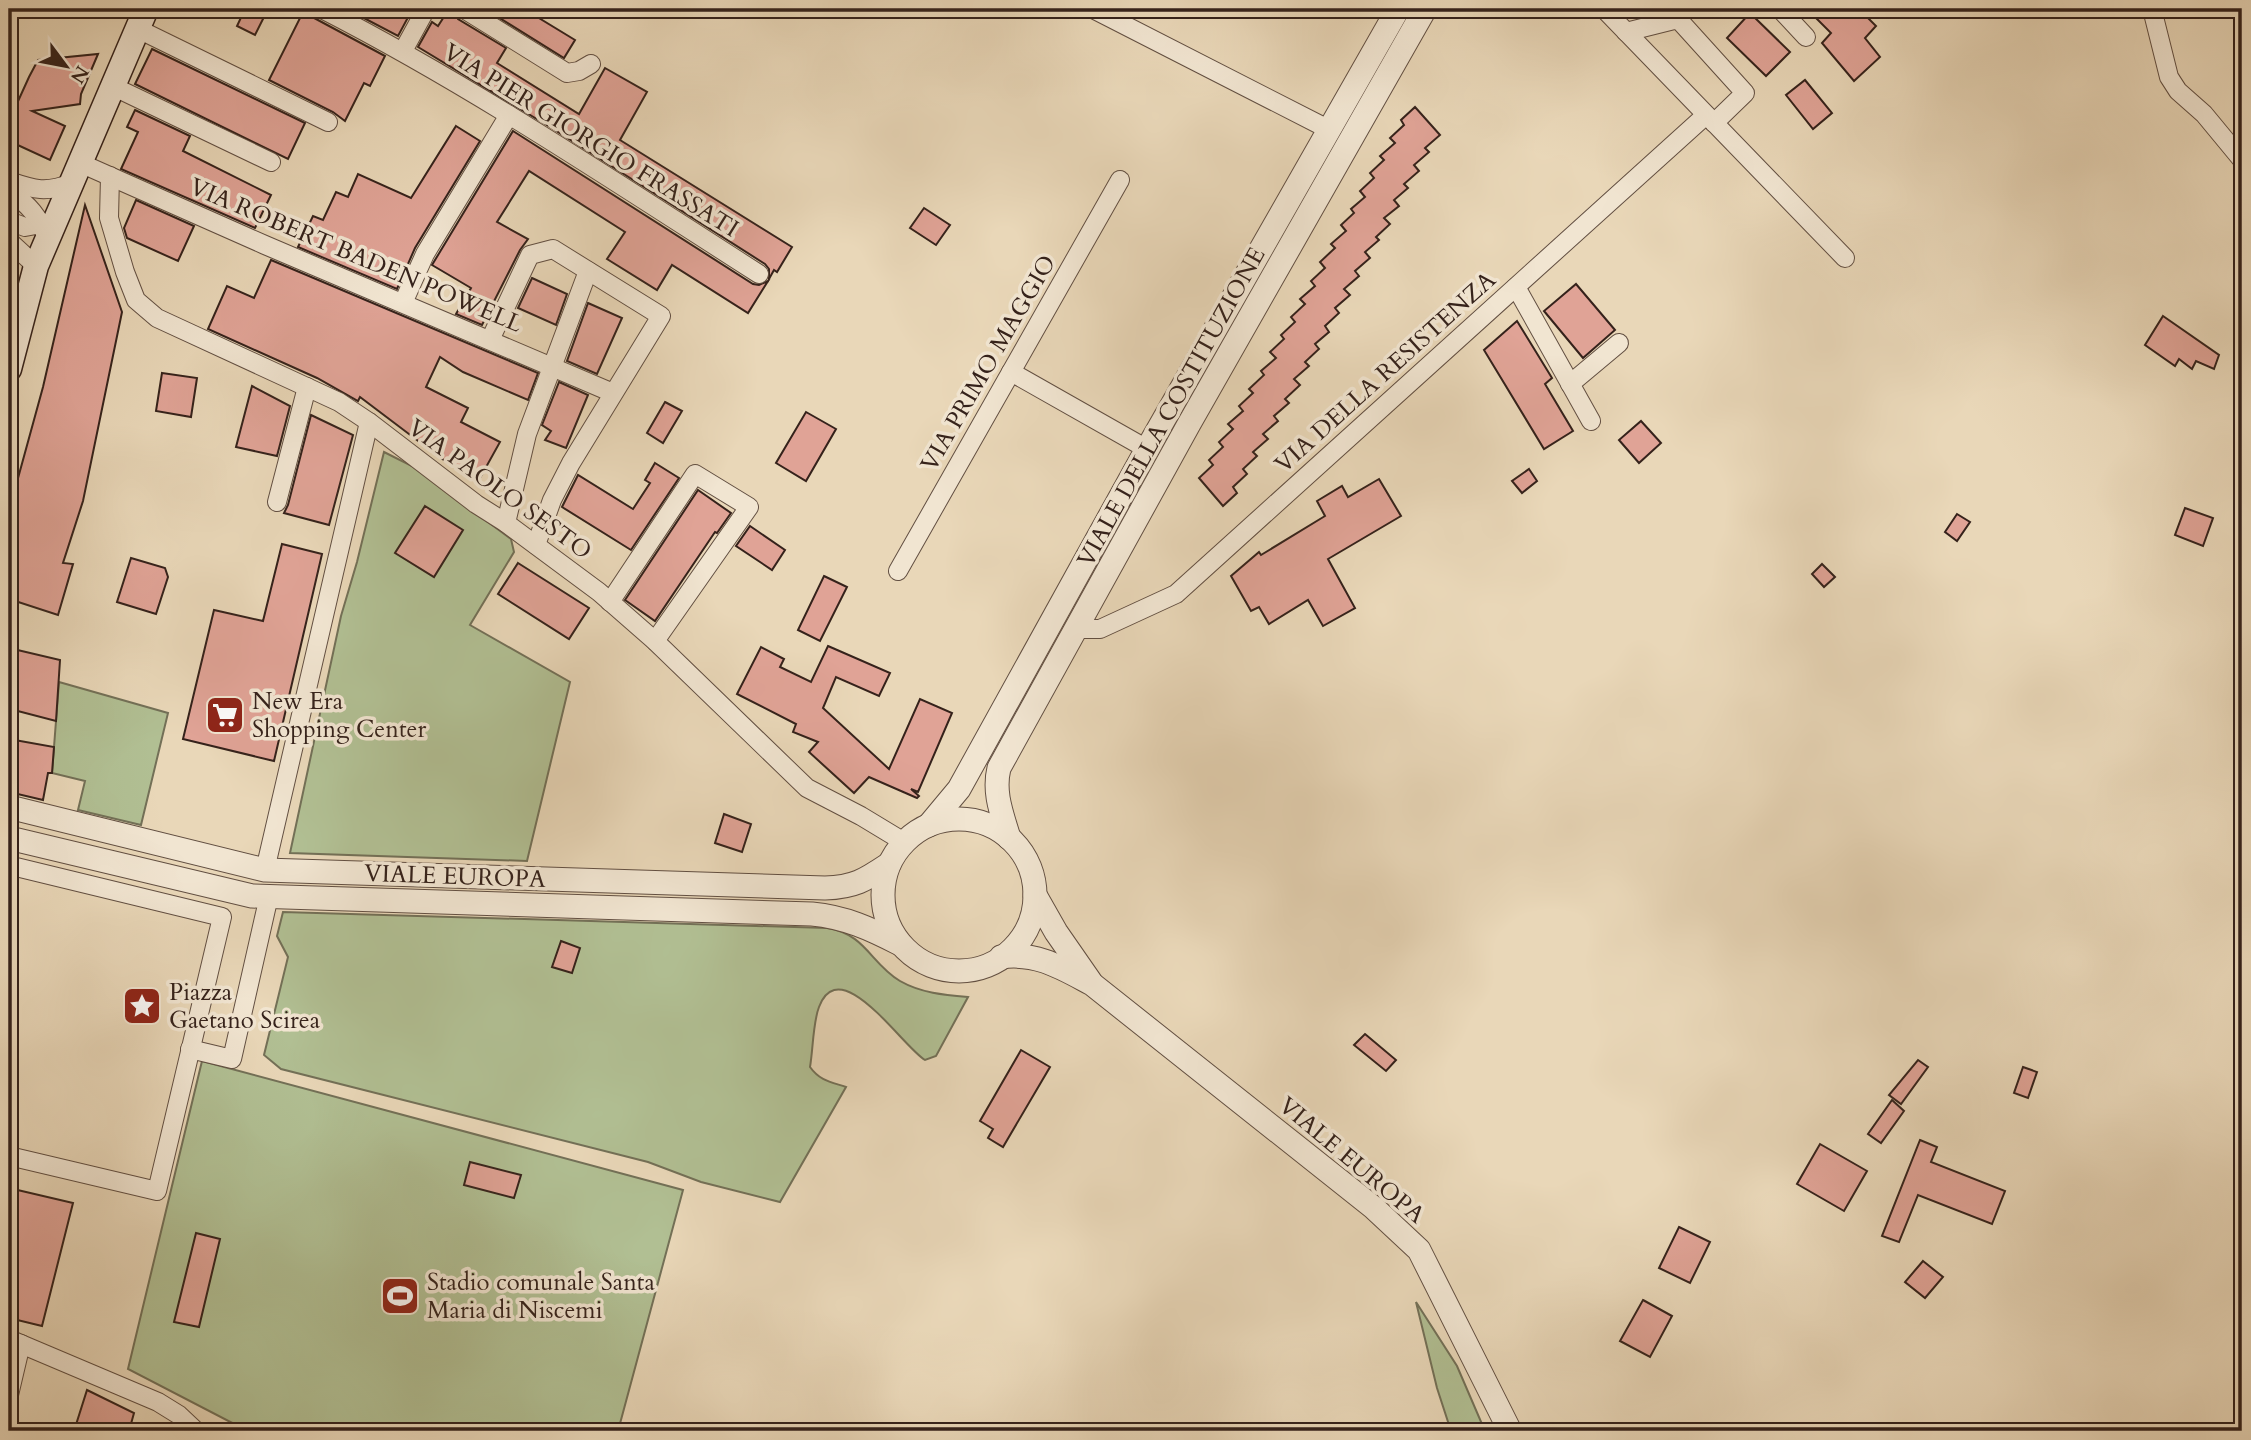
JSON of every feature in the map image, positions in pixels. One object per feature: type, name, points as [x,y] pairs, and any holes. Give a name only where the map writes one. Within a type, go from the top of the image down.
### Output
[{"type":"main road","points":[[9,369],[36,266],[49,228],[76,173],[142,19]]},
{"type":"street","name":"VIA PIER GIORGIO FRASSATI","points":[[322,9],[350,15],[402,51],[509,115],[759,274]]},
{"type":"street","points":[[402,51],[426,9]]},
{"type":"street","points":[[464,9],[567,73],[579,71],[591,64]]},
{"type":"street","points":[[1093,9],[1328,129]]},
{"type":"street","name":"VIALE DELLA COSTITUZIONE","points":[[929,825],[958,789],[1147,449],[1398,9]]},
{"type":"street","name":"VIALE DELLA COSTITUZIONE","points":[[1010,838],[997,795],[999,768],[1196,412],[1425,9]]},
{"type":"street","points":[[1604,9],[1845,258]]},
{"type":"street","points":[[1780,9],[1806,37]]},
{"type":"street","points":[[2152,9],[2169,77],[2178,91],[2204,114],[2242,160]]},
{"type":"street","points":[[142,19],[328,122]]},
{"type":"street","name":"VIA DELLA RESISTENZA","points":[[1078,629],[1100,629],[1176,594],[1516,287],[1710,119],[1745,93],[1678,19],[1626,32]]},
{"type":"street","points":[[112,86],[271,162]]},
{"type":"street","points":[[403,303],[425,254],[509,115]]},
{"type":"street","points":[[9,181],[32,189],[53,190],[76,173]]},
{"type":"street","name":"VIA ROBERT BADEN POWELL","points":[[76,173],[110,176],[613,393]]},
{"type":"street","name":"VIA PAOLO SESTO","points":[[110,176],[109,218],[125,272],[136,300],[157,318],[339,402],[369,422],[610,602],[655,641],[807,788],[904,842]]},
{"type":"street","name":"VIA PRIMO MAGGIO","points":[[898,571],[1119,180]]},
{"type":"street","points":[[9,190],[28,205],[49,228]]},
{"type":"street","points":[[9,220],[25,227],[49,228]]},
{"type":"street","points":[[9,241],[36,266]]},
{"type":"street","points":[[490,340],[530,255],[553,249],[661,316],[552,500],[536,545]]},
{"type":"street","points":[[506,523],[527,435],[588,271]]},
{"type":"street","points":[[1516,287],[1591,421]]},
{"type":"street","points":[[1570,384],[1619,343]]},
{"type":"street","points":[[1011,372],[1147,449]]},
{"type":"street","points":[[277,502],[307,387]]},
{"type":"street","points":[[265,870],[369,422]]},
{"type":"street","points":[[610,602],[695,474],[749,507],[655,641]]},
{"type":"street","name":"VIALE EUROPA","points":[[9,807],[265,870],[825,888],[861,882],[889,864]]},
{"type":"street","points":[[946,820],[971,820],[995,828],[1010,838],[1023,854],[1032,874],[1035,895],[1029,924],[1022,937],[1001,957],[981,967],[959,971],[937,968],[917,958],[900,944],[889,926],[883,905],[883,885],[889,864],[904,842],[915,832],[946,820]]},
{"type":"street","points":[[9,1156],[157,1191],[222,917],[10,873],[13,839]]},
{"type":"street","name":"VIALE EUROPA","points":[[13,839],[252,896],[812,914],[858,923],[900,944]]},
{"type":"street","name":"VIALE EUROPA","points":[[1035,895],[1056,932],[1092,984]]},
{"type":"street","points":[[191,1049],[232,1059],[269,896]]},
{"type":"street","name":"VIALE EUROPA","points":[[1001,957],[1018,955],[1037,958],[1092,984],[1374,1208],[1419,1250],[1510,1431]]},
{"type":"street","points":[[9,1395],[15,1341],[158,1402],[179,1415],[196,1431]]},
{"type":"green space","points":[[384,452],[414,467],[511,539],[514,552],[470,625],[570,682],[527,861],[290,853],[341,616]]},
{"type":"green space","points":[[59,682],[168,713],[141,825],[78,810],[85,781],[52,773]]},
{"type":"green space","points":[[283,912],[827,928],[851,936],[890,974],[908,985],[933,993],[968,997],[936,1056],[925,1060],[856,995],[841,990],[829,993],[817,1013],[810,1067],[822,1078],[846,1087],[780,1202],[701,1182],[648,1162],[281,1069],[264,1055],[288,957],[277,936]]},
{"type":"green space","name":"Stadio comunale Santa Maria di Niscemi","points":[[202,1061],[683,1190],[618,1431],[254,1431],[240,1427],[128,1369]]},
{"type":"green space","points":[[1416,1302],[1457,1366],[1485,1431],[1451,1431],[1437,1388]]},
{"type":"building","points":[[245,9],[268,9],[255,35],[237,26]]},
{"type":"building","points":[[364,9],[412,10],[398,36],[360,16]]},
{"type":"building","points":[[449,9],[453,9],[458,19],[506,48],[497,63],[579,114],[605,68],[647,92],[620,140],[792,247],[777,272],[774,270],[769,279],[769,269],[765,264],[550,127],[418,47],[432,22],[438,26]]},
{"type":"building","points":[[485,9],[524,9],[575,40],[564,58]]},
{"type":"building","points":[[1807,9],[1859,9],[1876,26],[1865,38],[1880,57],[1854,81],[1822,43],[1831,33]]},
{"type":"building","points":[[303,12],[385,56],[370,86],[364,83],[345,121],[333,112],[269,80]]},
{"type":"building","points":[[1750,13],[1790,52],[1766,76],[1727,38]]},
{"type":"building","points":[[152,49],[305,123],[288,159],[135,84]]},
{"type":"building","points":[[98,54],[81,94],[80,104],[32,111],[65,126],[50,160],[9,141],[9,121],[38,60]]},
{"type":"building","points":[[1805,80],[1832,113],[1813,129],[1786,95]]},
{"type":"building","points":[[1415,107],[1440,135],[1425,148],[1429,152],[1414,165],[1419,171],[1404,184],[1408,188],[1394,200],[1399,206],[1384,218],[1390,224],[1376,237],[1379,240],[1365,252],[1370,258],[1355,271],[1359,276],[1344,289],[1350,295],[1335,308],[1339,313],[1325,326],[1329,332],[1315,344],[1319,349],[1305,362],[1309,366],[1294,379],[1300,385],[1285,399],[1289,403],[1274,416],[1278,421],[1263,434],[1268,439],[1253,452],[1257,456],[1243,469],[1247,474],[1233,487],[1237,493],[1223,506],[1199,478],[1213,465],[1209,460],[1223,447],[1219,442],[1233,429],[1228,424],[1243,411],[1239,406],[1253,393],[1249,389],[1264,375],[1261,371],[1276,358],[1270,352],[1284,339],[1281,335],[1295,322],[1291,317],[1305,304],[1300,299],[1315,286],[1311,281],[1325,268],[1320,262],[1335,248],[1331,244],[1346,231],[1341,225],[1354,213],[1351,209],[1365,197],[1360,191],[1374,178],[1370,173],[1384,160],[1380,156],[1395,143],[1390,138],[1404,125],[1401,120]]},
{"type":"building","points":[[135,110],[190,136],[183,151],[271,195],[255,228],[121,169],[138,132],[127,127]]},
{"type":"building","points":[[456,126],[480,141],[415,248],[397,289],[298,247],[313,216],[323,220],[336,192],[348,197],[358,174],[411,198]]},
{"type":"building","points":[[513,131],[753,284],[759,285],[768,281],[748,313],[672,265],[657,290],[607,259],[625,232],[529,171],[497,222],[528,239],[482,325],[456,314],[471,288],[432,265]]},
{"type":"building","points":[[136,200],[194,226],[178,261],[127,238],[124,228]]},
{"type":"building","points":[[85,205],[122,312],[83,501],[63,563],[73,564],[58,615],[9,599],[9,511],[43,387]]},
{"type":"building","points":[[924,208],[950,225],[936,245],[910,228]]},
{"type":"building","points":[[271,260],[538,373],[528,400],[463,372],[440,357],[426,387],[468,408],[461,422],[500,442],[480,478],[442,459],[360,397],[358,401],[317,378],[208,329],[227,286],[254,298]]},
{"type":"building","points":[[532,278],[567,294],[556,325],[518,308]]},
{"type":"building","points":[[1576,284],[1615,330],[1583,358],[1544,311]]},
{"type":"building","points":[[588,303],[622,318],[597,374],[567,361]]},
{"type":"building","points":[[2163,316],[2219,355],[2214,369],[2196,361],[2192,369],[2179,359],[2175,366],[2145,345]]},
{"type":"building","points":[[1517,321],[1552,378],[1545,384],[1573,431],[1544,449],[1484,350]]},
{"type":"building","points":[[162,373],[197,378],[191,417],[156,411]]},
{"type":"building","points":[[559,382],[588,395],[566,448],[545,440],[551,431],[542,425]]},
{"type":"building","points":[[252,386],[290,406],[277,456],[236,447]]},
{"type":"building","points":[[665,402],[682,411],[663,443],[647,433]]},
{"type":"building","points":[[806,412],[836,429],[806,481],[776,463]]},
{"type":"building","points":[[311,415],[353,435],[329,525],[284,513]]},
{"type":"building","points":[[1641,421],[1661,443],[1639,463],[1619,440]]},
{"type":"building","points":[[655,463],[679,478],[631,550],[562,507],[578,475],[633,509],[650,483],[645,480]]},
{"type":"building","points":[[1529,469],[1537,481],[1522,493],[1512,481]]},
{"type":"building","points":[[1379,479],[1401,516],[1328,559],[1355,608],[1323,626],[1308,600],[1269,624],[1259,607],[1251,611],[1231,576],[1259,552],[1261,555],[1325,516],[1317,501],[1342,486],[1348,497]]},
{"type":"building","points":[[698,490],[731,513],[717,533],[715,532],[655,621],[625,600]]},
{"type":"building","points":[[425,506],[463,530],[434,577],[395,553]]},
{"type":"building","points":[[2185,508],[2213,518],[2203,546],[2175,535]]},
{"type":"building","points":[[1957,514],[1970,522],[1957,541],[1945,532]]},
{"type":"building","points":[[750,526],[785,550],[772,570],[736,546]]},
{"type":"building","points":[[282,544],[322,554],[274,761],[183,739],[214,610],[263,621]]},
{"type":"building","points":[[131,558],[165,568],[168,577],[156,614],[117,602]]},
{"type":"building","points":[[518,563],[589,608],[569,639],[498,594]]},
{"type":"building","points":[[1822,564],[1835,577],[1824,587],[1812,574]]},
{"type":"building","points":[[824,576],[847,587],[820,641],[798,630]]},
{"type":"building","points":[[828,646],[890,673],[879,696],[836,677],[823,708],[889,769],[920,699],[952,713],[918,792],[911,789],[919,796],[917,798],[869,777],[854,793],[809,752],[818,742],[793,732],[796,724],[737,694],[761,647],[784,659],[780,667],[811,682]]},
{"type":"building","points":[[9,648],[60,660],[56,721],[10,709],[12,699],[9,698]]},
{"type":"building","points":[[9,739],[54,747],[52,773],[48,773],[43,800],[9,792]]},
{"type":"building","points":[[724,814],[751,824],[742,852],[715,843]]},
{"type":"building","points":[[561,941],[580,948],[572,973],[552,967]]},
{"type":"building","points":[[1365,1034],[1396,1060],[1386,1071],[1354,1045]]},
{"type":"building","points":[[1021,1050],[1050,1067],[1003,1147],[988,1138],[993,1129],[980,1121]]},
{"type":"building","points":[[1918,1060],[1928,1067],[1901,1104],[1889,1095]]},
{"type":"building","points":[[2023,1067],[2037,1072],[2028,1098],[2014,1093]]},
{"type":"building","points":[[1892,1100],[1904,1111],[1881,1143],[1868,1134]]},
{"type":"building","points":[[1920,1140],[1937,1147],[1931,1162],[2005,1191],[1992,1224],[1918,1195],[1899,1242],[1882,1236]]},
{"type":"building","points":[[1820,1144],[1867,1171],[1844,1211],[1797,1184]]},
{"type":"building","points":[[470,1162],[521,1175],[514,1198],[464,1185]]},
{"type":"building","points":[[9,1188],[73,1203],[42,1326],[9,1318]]},
{"type":"building","points":[[1679,1227],[1710,1242],[1690,1283],[1659,1268]]},
{"type":"building","points":[[196,1233],[220,1239],[199,1327],[174,1322]]},
{"type":"building","points":[[1923,1261],[1943,1277],[1925,1298],[1905,1282]]},
{"type":"building","points":[[1643,1300],[1672,1316],[1650,1357],[1620,1341]]},
{"type":"building","points":[[87,1390],[134,1413],[129,1431],[74,1431]]},
{"type":"place","name":"New Era Shopping Center","points":[[225,715]]},
{"type":"place","name":"Piazza Gaetano Scirea","points":[[142,1006]]},
{"type":"place","name":"Stadio comunale Santa Maria di Niscemi","points":[[400,1296]]}]
